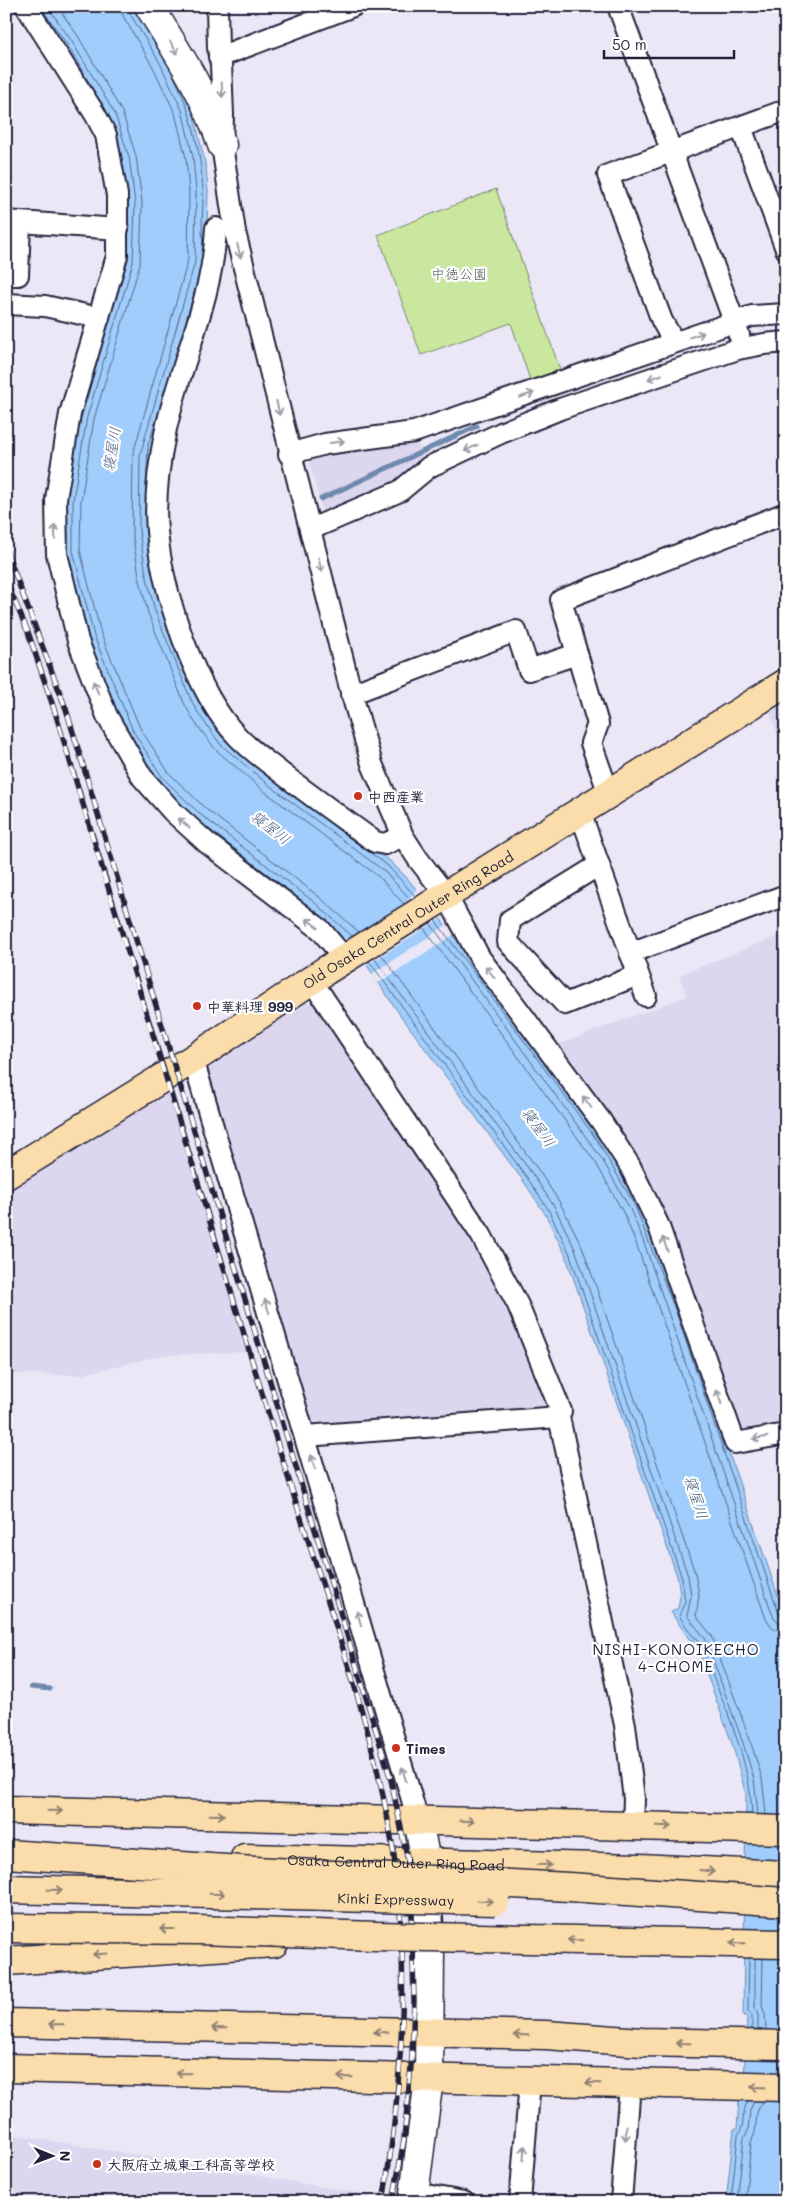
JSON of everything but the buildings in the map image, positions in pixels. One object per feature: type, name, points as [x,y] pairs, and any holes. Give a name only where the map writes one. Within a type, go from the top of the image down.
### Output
[{"type":"main road","name":"Old Osaka Central Outer Ring Road","points":[[6,1175],[193,1058],[347,958],[786,683]]},
{"type":"main road","points":[[6,1810],[786,1830]]},
{"type":"main road","name":"Osaka Central Outer Ring Road","points":[[6,1855],[42,1853],[426,1862],[692,1870],[736,1874],[786,1875]]},
{"type":"main road","points":[[6,1855],[245,1870],[569,1886],[786,1902]]},
{"type":"main road","name":"Kinki Expressway","points":[[6,1889],[786,1909]]},
{"type":"main road","points":[[6,1928],[198,1930],[376,1936],[786,1944]]},
{"type":"main road","points":[[6,1961],[376,1936]]},
{"type":"main road","points":[[6,2023],[546,2035],[642,2042],[786,2045]]},
{"type":"main road","points":[[6,2068],[786,2088]]},
{"type":"street","points":[[26,6],[86,98],[106,135],[117,195],[117,256],[70,414],[60,466],[55,525],[57,554],[78,641],[107,716],[142,778],[172,812],[207,843],[320,929],[347,958]]},
{"type":"street","points":[[149,6],[190,75],[210,114],[222,145]]},
{"type":"street","points":[[217,6],[223,115],[222,145],[235,232],[289,454],[311,529],[351,694],[372,764],[403,836],[418,859],[439,900],[601,1121],[636,1177],[658,1224],[735,1443],[786,1434]]},
{"type":"street","points":[[220,56],[353,6]]},
{"type":"street","points":[[618,6],[744,348]]},
{"type":"street","points":[[674,342],[662,321],[608,175],[786,110]]},
{"type":"street","points":[[741,126],[786,249]]},
{"type":"street","points":[[6,275],[18,275],[13,222],[118,229]]},
{"type":"street","points":[[216,228],[213,266],[168,419],[160,463],[157,531],[167,588],[188,650],[207,694],[236,735],[297,785],[375,842],[384,844],[403,836]]},
{"type":"street","points":[[6,304],[45,306],[99,318]]},
{"type":"street","points":[[289,454],[325,444],[410,433],[756,315],[786,314]]},
{"type":"street","points":[[311,529],[400,491],[429,467],[503,432],[560,410],[744,348],[786,342]]},
{"type":"street","points":[[493,406],[503,432]]},
{"type":"street","points":[[608,794],[591,743],[598,724],[561,600],[786,513]]},
{"type":"street","points":[[351,694],[516,631],[529,670],[577,654]]},
{"type":"street","points":[[580,812],[646,996]]},
{"type":"street","points":[[599,865],[510,920],[508,942],[565,1004],[638,975]]},
{"type":"street","points":[[630,953],[786,895]]},
{"type":"street","points":[[312,981],[480,1234],[518,1305],[561,1411],[558,1417],[625,1725],[634,1799],[634,1825]]},
{"type":"street","points":[[193,1058],[418,1820],[426,1862],[430,1949],[430,2033],[429,2079],[414,2197],[464,2202]]},
{"type":"street","points":[[305,1436],[558,1417]]},
{"type":"street","points":[[520,2202],[530,2081]]},
{"type":"street","points":[[621,2202],[630,2084]]},
{"type":"shaded area","points":[[415,438],[426,463],[399,487],[324,518],[307,454]]},
{"type":"shaded area","points":[[786,701],[786,757],[769,711]]},
{"type":"shaded area","points":[[786,933],[786,1428],[749,1435],[737,1426],[557,1045],[687,996],[679,975]]},
{"type":"shaded area","points":[[306,1002],[317,1005],[477,1243],[514,1305],[553,1412],[314,1429],[205,1071]]},
{"type":"shaded area","points":[[168,1092],[248,1352],[163,1355],[80,1375],[6,1374],[6,1190]]},
{"type":"shaded area","name":"大阪府立城東工科高等学校","points":[[6,2133],[370,2195],[369,2202],[6,2202]]},
{"type":"green space","name":"中徳公園","points":[[496,189],[562,375],[532,386],[511,323],[421,355],[378,235]]},
{"type":"water","name":"寝屋川","points":[[33,6],[139,6],[192,107],[206,167],[208,191],[206,263],[151,457],[189,670],[276,776],[391,862],[407,878],[444,923],[612,1153],[640,1204],[681,1314],[786,1619],[786,2202],[726,2202],[734,2129],[737,2129],[739,2101],[743,2101],[747,2016],[743,2016],[746,1795],[733,1746],[695,1642],[689,1639],[671,1612],[678,1608],[680,1596],[678,1579],[565,1254],[544,1212],[524,1182],[398,1012],[368,967],[344,944],[206,833],[146,775],[97,677],[67,574],[62,499],[122,183]]},
{"type":"pier","points":[[418,888],[443,917],[364,967],[335,938],[350,938],[407,901]]},
{"type":"pier","points":[[448,924],[455,934],[378,983],[372,974]]},
{"type":"waterway","points":[[321,499],[477,426]]},
{"type":"waterway","points":[[31,1687],[50,1689]]},
{"type":"railway","points":[[6,550],[66,709],[391,1780],[411,1876],[414,2001],[412,2056],[404,2139],[393,2202]]},
{"type":"railway","points":[[6,581],[28,632],[55,712],[268,1414],[346,1658],[367,1730],[385,1804],[392,1841],[401,1919],[403,2000],[399,2081],[383,2202]]},
{"type":"place","name":"中西産業","points":[[358,796]]},
{"type":"place","name":"中華料理 999","points":[[197,1006]]},
{"type":"place","name":"Times","points":[[396,1748]]},
{"type":"place","name":"大阪府立城東工科高等学校","points":[[97,2164]]},
{"type":"district","name":"NISHI-KONOIKECHO 4-CHOME","points":[[676,1658]]}]
